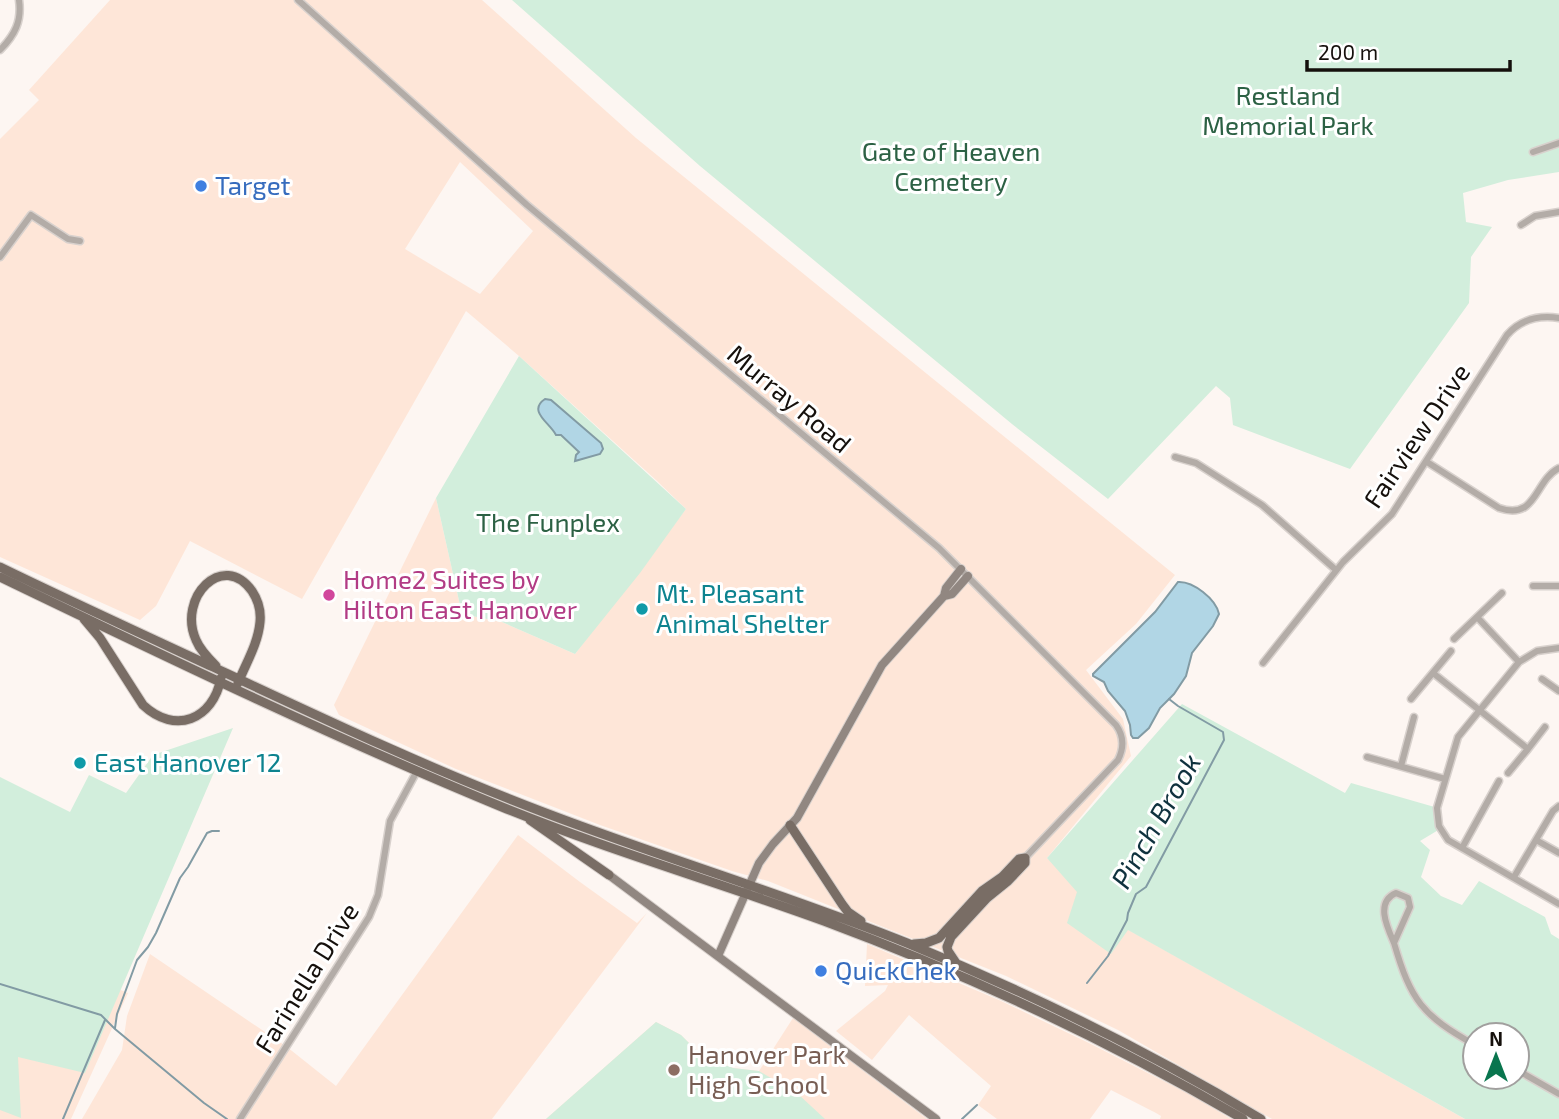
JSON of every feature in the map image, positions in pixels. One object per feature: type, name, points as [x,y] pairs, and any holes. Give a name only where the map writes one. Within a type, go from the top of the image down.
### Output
[{"type":"main road","points":[[0,567],[219,670],[221,682],[212,703],[200,715],[184,720],[169,720],[152,713],[143,705],[100,638],[82,616]]},
{"type":"main road","points":[[237,684],[256,641],[260,615],[256,597],[251,590],[240,580],[227,576],[212,579],[201,589],[192,613],[192,626],[195,640],[206,656],[237,684],[417,771],[517,812],[625,852],[908,943],[1115,1039],[1261,1119]]},
{"type":"main road","points":[[0,577],[221,682],[237,684],[499,795],[648,850],[881,943],[1027,1006],[1160,1072],[1243,1119]]},
{"type":"main road","points":[[517,812],[609,875]]},
{"type":"main road","points":[[790,825],[848,912],[880,933]]},
{"type":"main road","points":[[908,943],[926,943],[939,938],[982,891],[1002,877],[1019,859],[1025,858],[1025,863],[987,898],[951,937],[947,947],[957,964]]},
{"type":"street","points":[[0,50],[12,38],[19,21],[19,0]]},
{"type":"street","name":"Murray Road","points":[[298,0],[527,205],[939,548],[1116,725],[1122,737],[1118,760],[1025,858]]},
{"type":"street","points":[[1533,152],[1559,143]]},
{"type":"street","points":[[1521,225],[1535,216],[1559,212]]},
{"type":"street","points":[[0,257],[31,215],[68,239],[80,241]]},
{"type":"street","name":"Fairview Drive","points":[[1263,663],[1336,570],[1392,514],[1513,328],[1534,318],[1559,318]]},
{"type":"street","points":[[1175,457],[1196,463],[1262,505],[1336,570]]},
{"type":"street","points":[[1427,462],[1508,511],[1530,505],[1546,478],[1559,468]]},
{"type":"street","points":[[718,956],[762,857],[797,818],[882,665],[944,596],[946,587],[961,569]]},
{"type":"street","points":[[944,596],[952,594],[968,576]]},
{"type":"street","points":[[1533,586],[1559,586]]},
{"type":"street","points":[[1454,639],[1502,593]]},
{"type":"street","points":[[1477,617],[1519,662]]},
{"type":"street","points":[[1559,648],[1537,651],[1519,662],[1479,710],[1457,740],[1437,808],[1437,821],[1444,836],[1559,904]]},
{"type":"street","points":[[1411,699],[1451,651]]},
{"type":"street","points":[[1433,673],[1528,749]]},
{"type":"street","points":[[1542,678],[1559,691]]},
{"type":"street","points":[[1401,766],[1415,717]]},
{"type":"street","points":[[1508,773],[1545,727]]},
{"type":"street","points":[[1367,757],[1445,779]]},
{"type":"street","name":"Farinella Drive","points":[[240,1119],[369,917],[378,895],[390,821],[417,771]]},
{"type":"street","points":[[1462,848],[1499,781]]},
{"type":"street","points":[[1514,877],[1553,811],[1559,806]]},
{"type":"street","points":[[1536,840],[1559,853]]},
{"type":"street","points":[[609,875],[936,1119]]},
{"type":"street","points":[[1394,943],[1410,907],[1408,898],[1400,893],[1388,897],[1384,906],[1387,927],[1410,988],[1419,1004],[1435,1021],[1461,1037]]},
{"type":"street","points":[[1531,1078],[1559,1094]]},
{"type":"shaded area","points":[[110,0],[482,0],[636,138],[1175,575],[1136,624],[1086,670],[1123,719],[1131,756],[1047,858],[1127,929],[1465,1119],[1272,1119],[1118,1030],[1006,976],[768,881],[600,825],[456,769],[339,715],[334,705],[436,498],[462,614],[502,622],[575,654],[686,509],[466,311],[302,599],[190,541],[156,606],[140,620],[0,557],[0,139],[39,100],[29,90]],"holes":[[[460,162],[533,231],[480,294],[405,249]]]},
{"type":"shaded area","points":[[518,835],[637,923],[647,913],[492,1119],[82,1119],[122,1050],[127,1016],[150,954],[287,1047],[336,1086]]},
{"type":"shaded area","points":[[0,942],[128,993],[71,1119],[0,1119]]},
{"type":"shaded area","points":[[867,944],[999,1000],[1087,1042],[1193,1096],[1231,1119],[1160,1119],[1161,1116],[1156,1113],[1111,1090],[1090,1119],[997,1119],[978,1105],[991,1086],[909,1015],[872,1060],[836,1031],[885,991],[888,985],[865,986]]},
{"type":"shaded area","name":"Hanover Park High School","points":[[793,1018],[927,1119],[546,1119],[656,1022],[681,1035],[703,1057],[733,1068],[759,1071]]},
{"type":"green space","points":[[512,0],[1559,0],[1559,172],[1508,180],[1463,193],[1466,222],[1492,227],[1471,257],[1469,303],[1350,469],[1233,425],[1230,398],[1216,386],[1108,499],[1012,424],[700,166]]},
{"type":"green space","name":"The Funplex","points":[[519,356],[686,509],[640,573],[575,654],[502,622],[462,614],[436,498]]},
{"type":"green space","points":[[1182,704],[1345,793],[1351,783],[1438,808],[1440,829],[1420,841],[1430,850],[1421,877],[1441,896],[1462,905],[1479,881],[1545,917],[1551,934],[1559,939],[1559,1119],[1465,1119],[1128,930],[1111,954],[1067,923],[1077,892],[1047,858]]},
{"type":"green space","points":[[233,728],[85,1073],[18,1057],[21,1118],[0,1110],[0,777],[70,812],[89,775],[126,793],[153,755]]},
{"type":"green space","name":"Hanover Park High School","points":[[656,1022],[681,1035],[703,1057],[733,1068],[759,1071],[798,1094],[825,1119],[546,1119]]},
{"type":"water","points":[[545,399],[551,400],[601,443],[603,449],[600,454],[575,461],[579,452],[561,435],[556,435],[539,412],[538,408]]},
{"type":"water","points":[[1178,582],[1190,584],[1203,592],[1219,614],[1192,653],[1186,676],[1174,694],[1160,708],[1149,728],[1138,738],[1133,738],[1125,711],[1104,682],[1093,674],[1155,612]]},
{"type":"waterway","name":"Pinch Brook","points":[[1087,983],[1108,956],[1127,920],[1136,894],[1146,887],[1224,740],[1223,732],[1169,699]]},
{"type":"waterway","points":[[115,1028],[117,1014],[137,960],[156,933],[180,878],[207,833],[219,831]]},
{"type":"waterway","points":[[0,984],[101,1015],[204,1103],[227,1119]]},
{"type":"waterway","points":[[63,1119],[105,1020]]},
{"type":"waterway","name":"Pinch Brook","points":[[962,1119],[977,1105]]},
{"type":"place","name":"Target","points":[[201,186]]},
{"type":"place","name":"Home2 Suites by Hilton East Hanover","points":[[329,595]]},
{"type":"place","name":"Mt. Pleasant Animal Shelter","points":[[642,609]]},
{"type":"place","name":"East Hanover 12","points":[[80,763]]},
{"type":"place","name":"QuickChek","points":[[821,971]]},
{"type":"place","name":"Hanover Park High School","points":[[674,1070]]},
{"type":"park label","name":"Restland Memorial Park","points":[[1288,111]]},
{"type":"park label","name":"Gate of Heaven Cemetery","points":[[951,167]]}]
